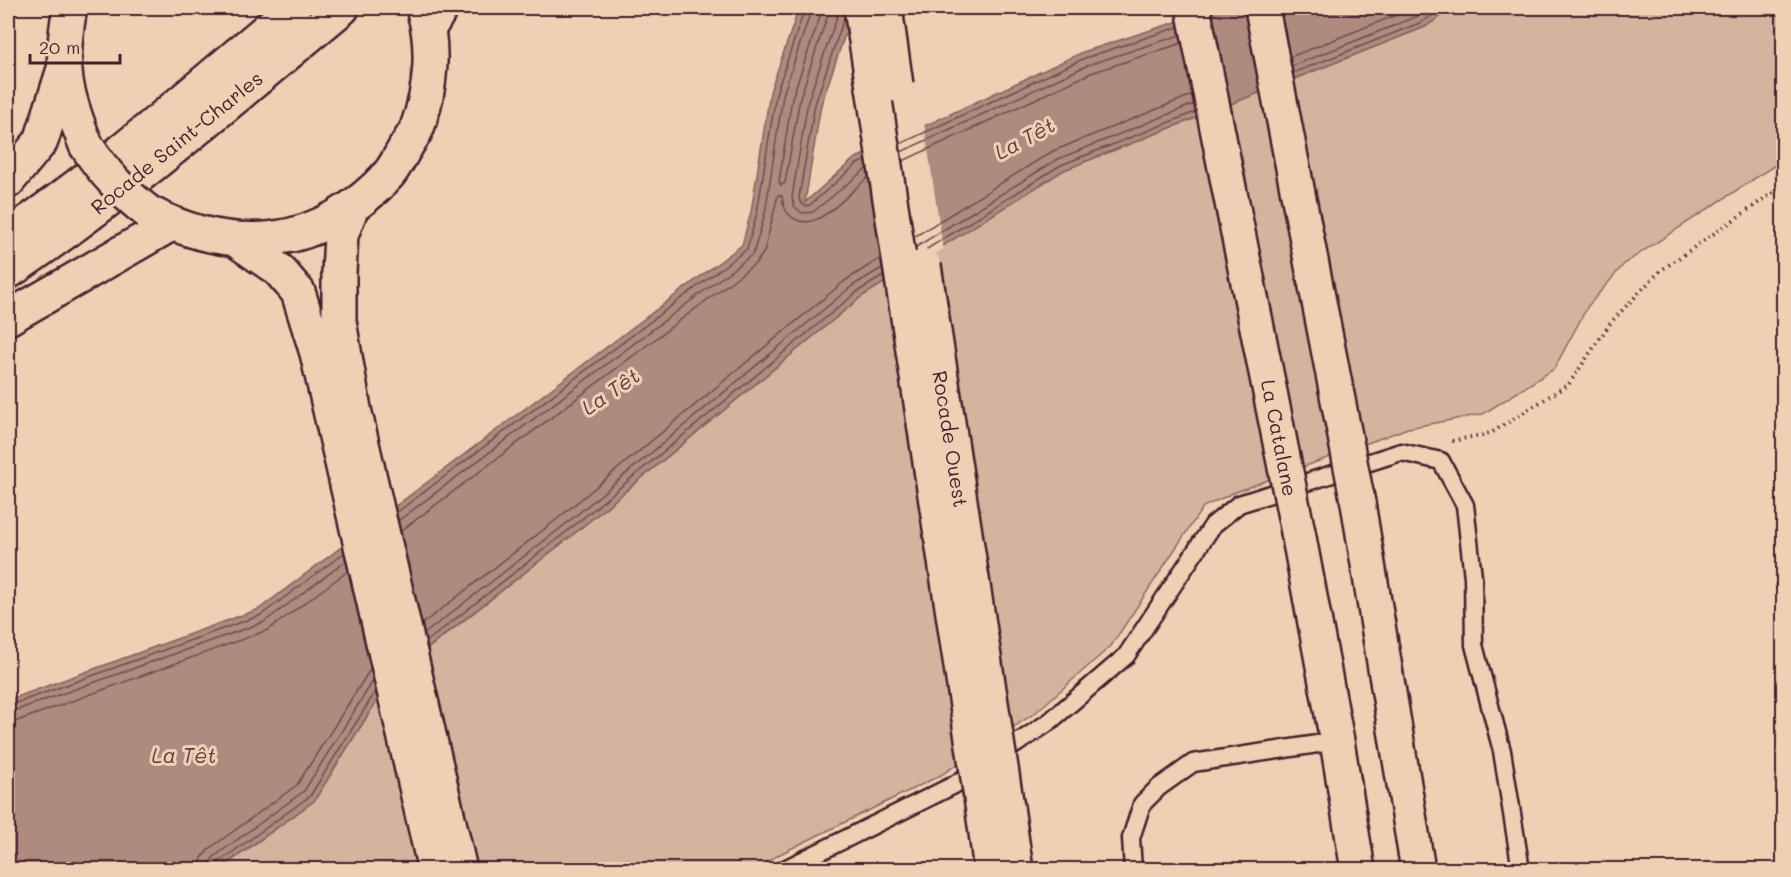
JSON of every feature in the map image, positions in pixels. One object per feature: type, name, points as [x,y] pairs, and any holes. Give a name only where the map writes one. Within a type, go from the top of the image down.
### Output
[{"type":"main road","points":[[70,8],[64,38],[64,69],[71,108],[86,145],[103,171],[117,186],[159,218],[202,235],[236,240],[276,238],[315,228],[351,208],[389,174],[416,130],[430,80],[431,14]]},
{"type":"main road","name":"Rocade Saint-Charles","points":[[8,236],[39,215],[138,136],[293,8]]},
{"type":"main road","name":"Rocade Saint-Charles","points":[[8,272],[57,239],[168,152],[342,8]]},
{"type":"main road","name":"Rocade Ouest","points":[[861,8],[995,809],[1016,870]]},
{"type":"main road","name":"Rocade Ouest","points":[[885,8],[995,809],[991,870]]},
{"type":"main road","name":"La Catalane","points":[[1193,8],[1298,532],[1337,741],[1358,870]]},
{"type":"main road","points":[[1262,8],[1358,503],[1418,870]]},
{"type":"main road","points":[[8,181],[41,141],[64,69]]},
{"type":"main road","points":[[351,208],[341,235],[339,321],[354,409],[460,870]]},
{"type":"main road","points":[[8,318],[159,218]]},
{"type":"main road","points":[[236,240],[279,270],[298,291],[317,352],[435,870]]},
{"type":"lane","points":[[783,870],[954,785],[1048,722],[1126,656],[1213,525],[1239,504],[1401,452],[1441,460],[1465,505],[1473,577],[1474,645],[1502,751],[1521,870]]},
{"type":"lane","points":[[1133,870],[1131,838],[1142,804],[1158,788],[1193,763],[1337,741]]},
{"type":"path","points":[[1401,452],[1491,433],[1569,384],[1611,322],[1660,271],[1784,185]]},
{"type":"shaded area","points":[[1453,8],[1783,8],[1783,160],[1625,263],[1588,306],[1554,369],[1483,414],[1408,428],[1233,493],[1203,507],[1111,646],[1035,713],[941,775],[778,855],[756,869],[219,870],[314,801],[392,677],[570,537],[861,297],[1064,170],[1425,27]]},
{"type":"water","name":"La Têt","points":[[799,8],[854,8],[821,105],[805,202],[854,159],[1083,52],[1219,8],[1453,8],[1425,27],[1064,170],[861,297],[570,537],[392,676],[314,801],[219,869],[8,870],[8,700],[259,609],[742,245],[751,212],[770,92]]},
{"type":"pier","points":[[924,123],[943,249],[885,285],[865,151]]}]
